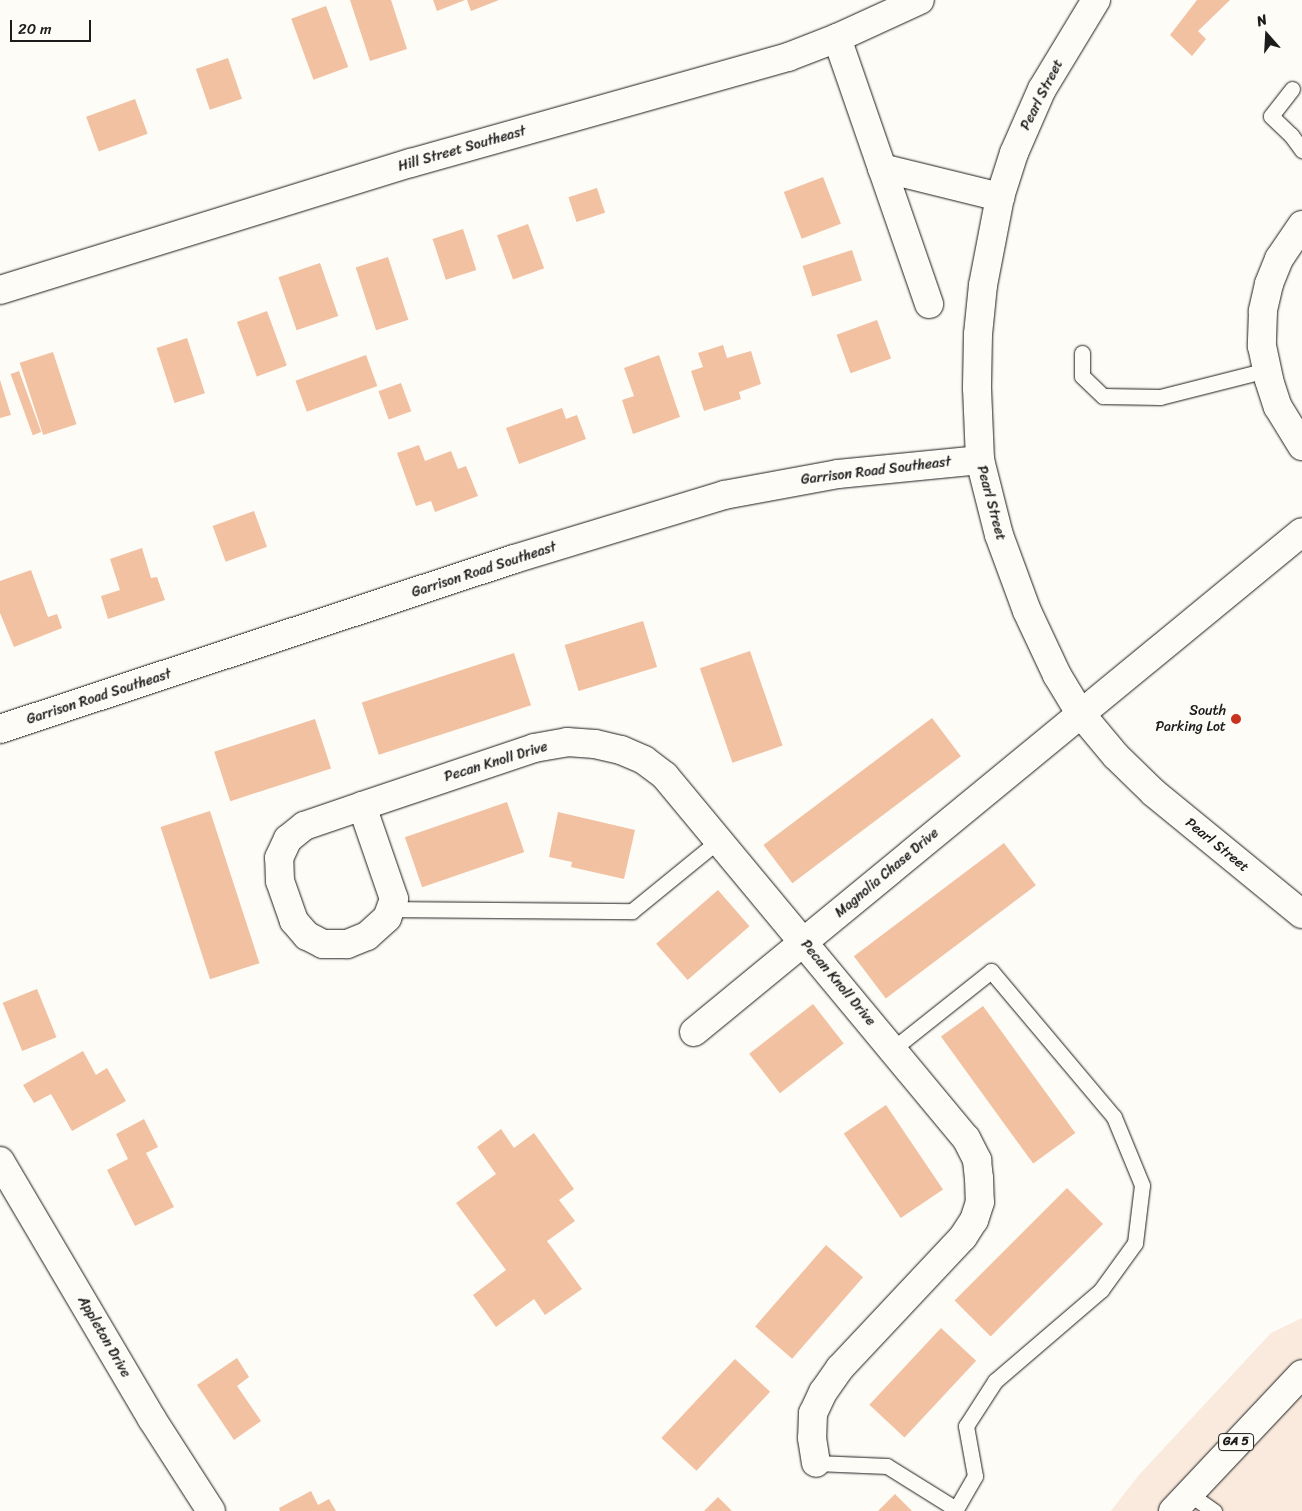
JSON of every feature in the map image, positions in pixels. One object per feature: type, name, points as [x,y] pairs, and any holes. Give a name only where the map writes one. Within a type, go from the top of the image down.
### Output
[{"type":"street","name":"Hill Street Southeast","points":[[0,290],[412,163],[788,57],[837,38],[920,0]]},
{"type":"street","name":"Pearl Street","points":[[1096,0],[1042,89],[1014,153],[1000,197],[983,285],[978,334],[977,388],[980,460],[999,535],[1027,611],[1057,675],[1080,714],[1116,756],[1154,793],[1302,914]]},
{"type":"street","points":[[837,38],[929,304]]},
{"type":"street","points":[[882,168],[1000,197]]},
{"type":"street","points":[[1302,225],[1279,259],[1269,284],[1263,311],[1262,346],[1278,407],[1302,446]]},
{"type":"street","name":"Garrison Road Southeast","points":[[0,729],[514,559],[724,495],[838,474],[980,460]]},
{"type":"street","name":"Magnolia Chase Drive","points":[[694,1032],[1302,532]]},
{"type":"street","name":"Pecan Knoll Drive","points":[[390,908],[387,918],[367,936],[346,944],[323,944],[307,936],[294,921],[280,882],[279,858],[288,839],[304,826],[534,748],[567,742],[595,744],[621,750],[644,760],[665,776],[966,1138],[977,1160],[980,1202],[974,1220],[963,1237],[840,1368],[823,1392],[813,1413],[812,1438],[816,1463]]},
{"type":"street","points":[[362,806],[394,899],[390,908]]},
{"type":"street","name":"Appleton Drive","points":[[0,1161],[152,1420],[211,1511]]},
{"type":"street","name":"GA 5","points":[[1180,1502],[1302,1374]]},
{"type":"lane","points":[[1292,89],[1272,116],[1291,135],[1302,150]]},
{"type":"lane","points":[[1082,353],[1082,376],[1103,396],[1160,397],[1267,370]]},
{"type":"lane","points":[[390,908],[632,911],[719,840]]},
{"type":"lane","points":[[816,1463],[887,1466],[956,1509],[975,1476],[966,1426],[996,1381],[1101,1290],[1135,1243],[1142,1186],[1114,1117],[991,971],[893,1049]]},
{"type":"lane","points":[[1180,1502],[1214,1511]]},
{"type":"shaded area","points":[[1302,1318],[1302,1511],[1111,1511],[1138,1476],[1271,1333]]},
{"type":"building","points":[[350,0],[391,0],[407,49],[370,61]]},
{"type":"building","points":[[433,0],[465,0],[437,11]]},
{"type":"building","points":[[467,0],[499,0],[471,11]]},
{"type":"building","points":[[1197,0],[1230,0],[1198,31],[1206,39],[1192,56],[1170,35]]},
{"type":"building","points":[[326,6],[348,67],[313,80],[291,19]]},
{"type":"building","points":[[228,58],[242,99],[210,110],[196,69]]},
{"type":"building","points":[[135,99],[148,134],[99,152],[86,117]]},
{"type":"building","points":[[823,177],[841,224],[802,239],[784,192]]},
{"type":"building","points":[[597,188],[605,213],[577,222],[568,197]]},
{"type":"building","points":[[528,224],[544,268],[513,279],[497,235]]},
{"type":"building","points":[[463,229],[476,270],[446,280],[433,239]]},
{"type":"building","points":[[852,250],[862,280],[812,297],[803,266]]},
{"type":"building","points":[[388,257],[408,320],[376,330],[356,268]]},
{"type":"building","points":[[320,263],[338,316],[297,330],[278,277]]},
{"type":"building","points":[[267,311],[287,366],[257,376],[237,322]]},
{"type":"building","points":[[877,320],[891,359],[851,373],[837,335]]},
{"type":"building","points":[[187,338],[205,393],[174,403],[157,348]]},
{"type":"building","points":[[723,345],[727,358],[751,351],[761,384],[739,392],[741,399],[704,411],[691,371],[703,367],[698,353]]},
{"type":"building","points":[[53,352],[76,424],[43,435],[20,363]]},
{"type":"building","points":[[366,355],[377,386],[307,412],[296,381]]},
{"type":"building","points":[[659,355],[680,417],[633,434],[622,400],[634,396],[624,368]]},
{"type":"building","points":[[19,371],[41,432],[33,435],[11,374]]},
{"type":"building","points":[[0,380],[11,415],[0,418]]},
{"type":"building","points":[[401,383],[411,411],[389,419],[378,391]]},
{"type":"building","points":[[562,408],[566,419],[577,415],[586,439],[519,464],[506,428]]},
{"type":"building","points":[[419,445],[425,461],[451,451],[458,469],[466,466],[478,496],[435,512],[431,501],[416,506],[397,453]]},
{"type":"building","points":[[254,511],[267,547],[226,562],[213,526]]},
{"type":"building","points":[[142,548],[151,578],[157,577],[165,600],[108,619],[101,596],[120,590],[110,559]]},
{"type":"building","points":[[31,570],[48,617],[57,614],[62,628],[14,647],[0,613],[0,581]]},
{"type":"building","points":[[643,621],[657,667],[579,691],[565,645]]},
{"type":"building","points":[[750,651],[783,746],[732,763],[700,668]]},
{"type":"building","points":[[514,653],[531,705],[379,755],[362,702]]},
{"type":"building","points":[[932,718],[961,756],[792,883],[763,845]]},
{"type":"building","points":[[315,719],[331,768],[230,801],[214,752]]},
{"type":"building","points":[[507,802],[524,852],[422,887],[405,837]]},
{"type":"building","points":[[210,811],[259,963],[210,979],[161,827]]},
{"type":"building","points":[[558,812],[635,830],[624,879],[571,867],[572,862],[549,857]]},
{"type":"building","points":[[1004,843],[1036,885],[886,998],[854,956]]},
{"type":"building","points":[[718,890],[749,926],[688,980],[656,944]]},
{"type":"building","points":[[37,989],[56,1037],[22,1051],[3,1003]]},
{"type":"building","points":[[813,1004],[844,1043],[780,1093],[749,1054]]},
{"type":"building","points":[[983,1006],[1075,1133],[1033,1164],[941,1037]]},
{"type":"building","points":[[83,1051],[96,1075],[107,1068],[126,1101],[72,1131],[51,1094],[34,1103],[23,1085]]},
{"type":"building","points":[[886,1105],[943,1190],[901,1218],[844,1134]]},
{"type":"building","points":[[144,1119],[158,1147],[146,1153],[174,1207],[135,1226],[107,1170],[128,1159],[116,1134]]},
{"type":"building","points":[[501,1129],[514,1148],[534,1133],[574,1189],[559,1200],[575,1221],[547,1241],[582,1289],[545,1315],[534,1299],[496,1327],[473,1295],[506,1270],[456,1203],[496,1174],[477,1147]]},
{"type":"building","points":[[1067,1188],[1103,1224],[991,1336],[955,1300]]},
{"type":"building","points":[[826,1245],[863,1277],[792,1359],[755,1327]]},
{"type":"building","points":[[941,1328],[976,1361],[904,1438],[869,1405]]},
{"type":"building","points":[[237,1358],[249,1377],[237,1386],[261,1421],[234,1440],[197,1385]]},
{"type":"building","points":[[735,1359],[770,1392],[696,1471],[661,1438]]},
{"type":"building","points":[[311,1491],[318,1505],[329,1499],[336,1511],[280,1511],[279,1508]]},
{"type":"building","points":[[895,1494],[912,1511],[878,1511]]},
{"type":"building","points":[[718,1497],[732,1511],[704,1511]]},
{"type":"place","name":"South Parking Lot","points":[[1236,719]]}]
